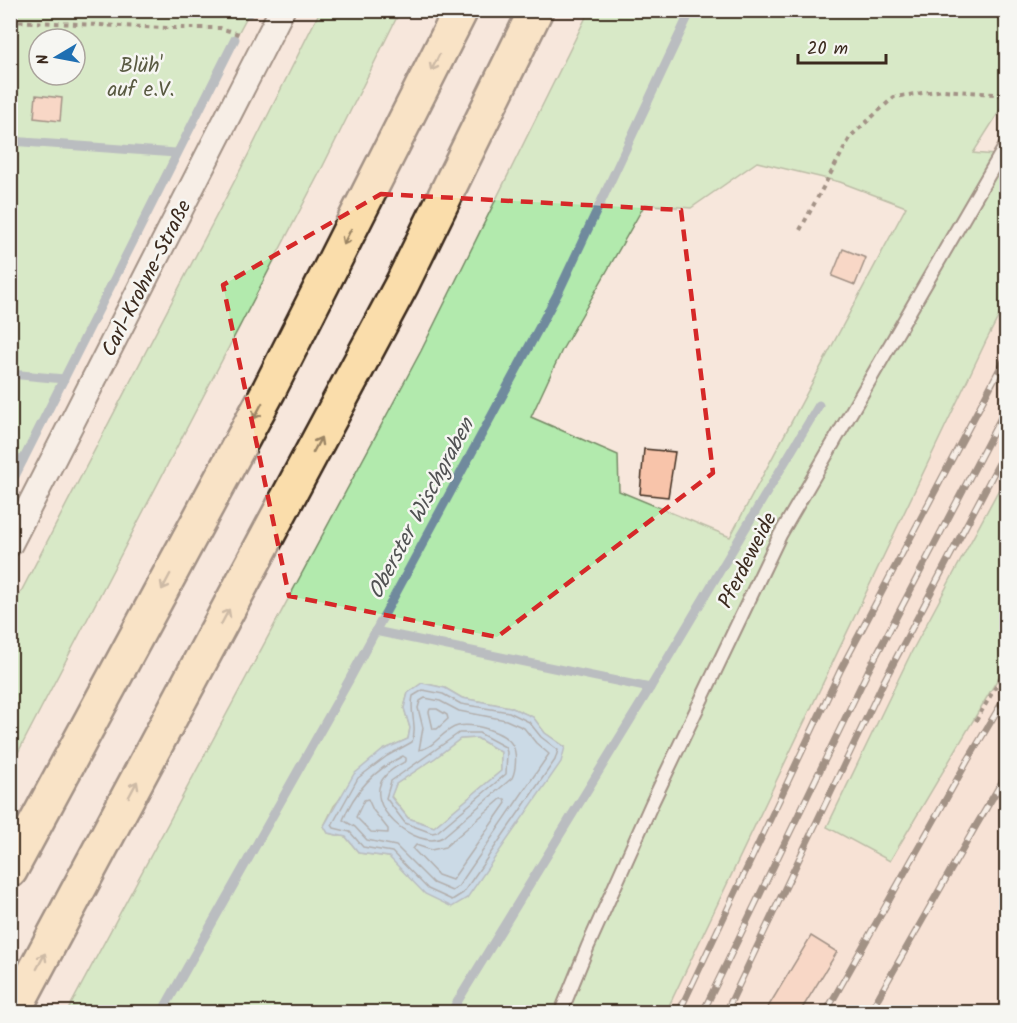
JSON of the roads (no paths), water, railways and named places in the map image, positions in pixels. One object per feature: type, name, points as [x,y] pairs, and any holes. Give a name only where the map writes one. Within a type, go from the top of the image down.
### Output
[{"type":"highway","points":[[10,871],[269,390],[461,10]]},
{"type":"highway","points":[[14,1012],[402,284],[536,10]]},
{"type":"street","name":"Carl-Krohne-Straße","points":[[10,544],[282,10]]},
{"type":"lane","name":"Pferdeweide","points":[[561,1012],[652,803],[780,535],[1006,145]]},
{"type":"water","points":[[422,683],[445,688],[462,698],[510,707],[533,717],[545,733],[565,747],[561,762],[467,898],[452,907],[425,894],[389,857],[359,853],[346,837],[328,833],[324,826],[354,774],[383,750],[408,739],[410,728],[404,708],[408,693]],"holes":[[[477,738],[501,752],[501,771],[434,827],[408,818],[391,797],[396,784],[460,739]]]},
{"type":"waterway","name":"Oberster Wischgraben","points":[[162,1012],[348,682],[559,291],[691,10]]},
{"type":"waterway","points":[[10,486],[235,39]]},
{"type":"waterway","points":[[10,141],[176,153]]},
{"type":"waterway","points":[[10,374],[64,379]]},
{"type":"waterway","points":[[451,1012],[650,688],[819,405]]},
{"type":"waterway","points":[[10,459],[23,460]]},
{"type":"waterway","points":[[375,631],[650,688]]},
{"type":"railway","points":[[679,1012],[841,669],[1006,357]]},
{"type":"railway","points":[[703,1012],[868,671],[1006,408]]},
{"type":"railway","points":[[726,1012],[884,681],[1006,450]]},
{"type":"railway","points":[[826,1012],[1006,696]]},
{"type":"railway","points":[[870,1012],[1006,775]]},
{"type":"park label","name":"Blüh' auf e.V.","points":[[141,77]]}]
